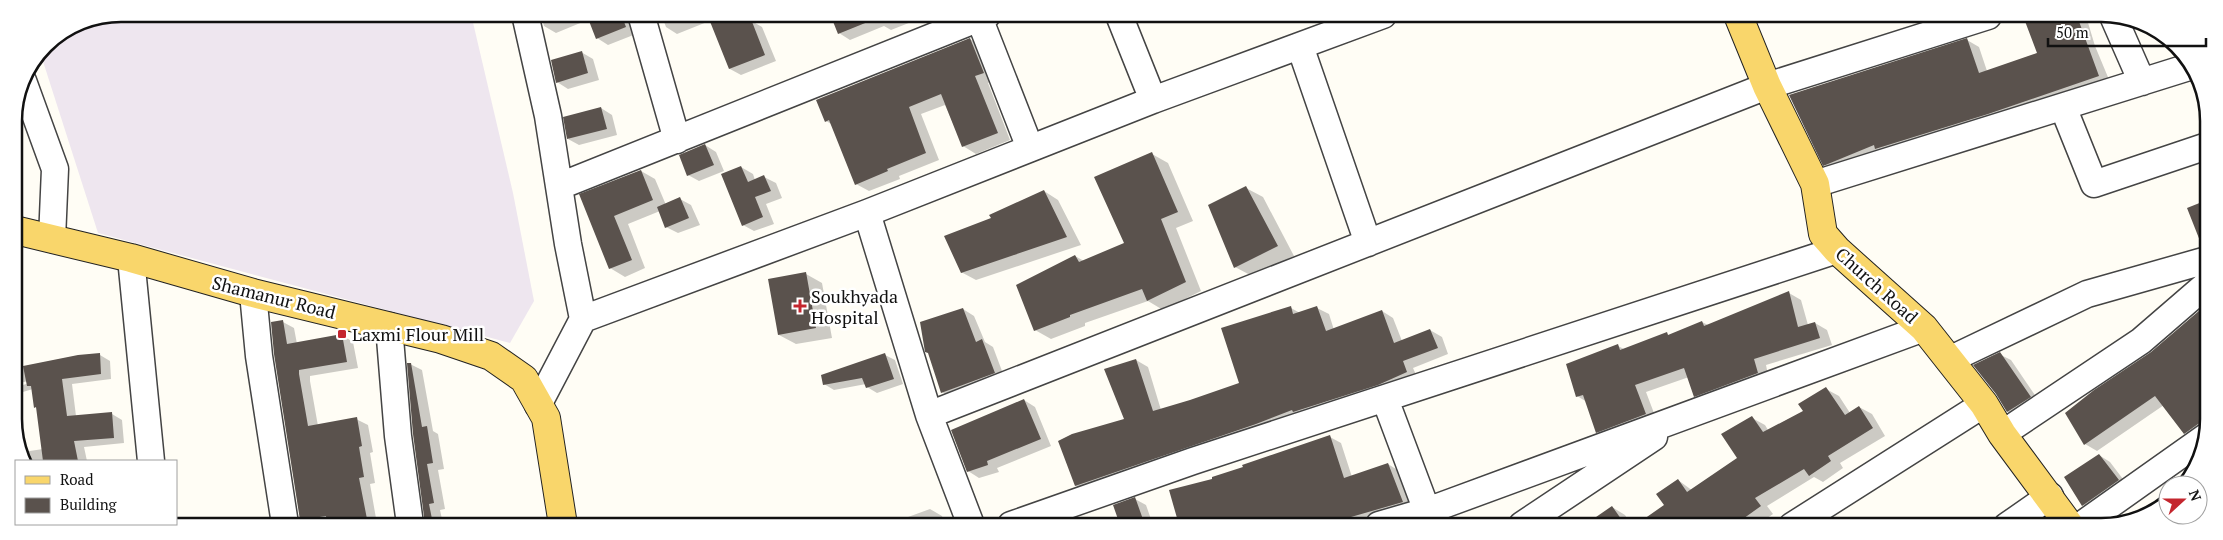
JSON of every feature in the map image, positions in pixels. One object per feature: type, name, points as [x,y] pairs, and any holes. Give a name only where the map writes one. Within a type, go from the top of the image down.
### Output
[{"type":"main road","name":"Church Road","points":[[1740,22],[1767,86],[1815,184],[1823,234],[1837,250],[1924,328],[1984,404],[2002,434],[2064,517]]},
{"type":"main road","name":"Shamanur Road","points":[[23,232],[131,258],[253,293],[441,339],[491,356],[524,379],[546,418],[562,518]]},
{"type":"street","points":[[527,22],[548,116],[568,244],[583,319],[538,405]]},
{"type":"street","points":[[643,22],[677,140]]},
{"type":"street","points":[[560,186],[967,22]]},
{"type":"street","points":[[984,22],[1030,148]]},
{"type":"street","points":[[1122,22],[1153,100]]},
{"type":"street","points":[[583,319],[867,213],[1153,100],[1364,22]]},
{"type":"street","points":[[929,415],[1767,86],[1969,22]]},
{"type":"street","points":[[2116,24],[2142,82]]},
{"type":"street","points":[[1300,46],[1368,243]]},
{"type":"street","points":[[1815,184],[2185,68]]},
{"type":"street","points":[[27,92],[55,169],[52,239]]},
{"type":"street","points":[[2063,107],[2094,184],[2200,148]]},
{"type":"street","points":[[867,213],[929,415],[968,518]]},
{"type":"street","points":[[1032,518],[1193,461],[1837,250]]},
{"type":"street","points":[[131,258],[152,460]]},
{"type":"street","points":[[1950,360],[2087,294],[2200,262]]},
{"type":"street","points":[[2002,434],[2141,341],[2200,290]]},
{"type":"street","points":[[253,293],[258,356],[284,518]]},
{"type":"street","points":[[389,326],[398,436],[409,518]]},
{"type":"street","points":[[1433,517],[1688,414],[1924,328]]},
{"type":"street","points":[[1385,398],[1431,517]]},
{"type":"street","points":[[1806,517],[1984,404]]},
{"type":"street","points":[[1535,517],[1688,414]]},
{"type":"street","points":[[2093,517],[2197,443]]},
{"type":"street","points":[[2020,517],[2050,496]]},
{"type":"shaded area","points":[[122,22],[473,22],[513,193],[534,301],[510,343],[98,233],[43,61],[51,51],[66,39],[96,26]]},
{"type":"building","points":[[589,22],[624,22],[626,27],[596,39]]},
{"type":"building","points":[[710,22],[752,22],[765,55],[729,69]]},
{"type":"building","points":[[833,22],[868,22],[838,34]]},
{"type":"building","points":[[2025,22],[2079,22],[2099,76],[1988,114],[1875,149],[1874,145],[1823,166],[1789,95],[1967,38],[1979,73],[2037,53]]},
{"type":"building","points":[[970,38],[984,73],[975,76],[998,133],[962,147],[941,94],[909,107],[926,153],[855,185],[829,120],[825,122],[816,100]]},
{"type":"building","points":[[582,51],[588,73],[556,83],[551,60]]},
{"type":"building","points":[[601,107],[607,129],[567,139],[563,117]]},
{"type":"building","points":[[705,144],[714,165],[687,176],[679,155]]},
{"type":"building","points":[[1152,152],[1178,212],[1161,219],[1186,282],[1147,301],[1142,289],[1070,315],[1070,317],[1034,331],[1016,285],[1075,255],[1079,262],[1124,243],[1094,177]]},
{"type":"building","points":[[741,166],[748,182],[764,175],[771,191],[755,197],[763,217],[742,226],[721,174]]},
{"type":"building","points":[[641,170],[653,200],[614,216],[632,260],[609,269],[579,194]]},
{"type":"building","points":[[1246,186],[1278,246],[1234,268],[1208,205]]},
{"type":"building","points":[[1044,190],[1067,237],[961,273],[944,236],[991,218],[989,215]]},
{"type":"building","points":[[680,197],[689,218],[665,228],[657,207]]},
{"type":"building","points":[[2200,203],[2200,241],[2187,208]]},
{"type":"building","points":[[806,272],[816,328],[778,335],[768,279]]},
{"type":"building","points":[[1789,291],[1798,327],[1815,322],[1820,338],[1754,359],[1758,373],[1694,397],[1684,368],[1635,385],[1646,414],[1596,433],[1583,395],[1576,397],[1566,364],[1618,344],[1620,350],[1667,332],[1668,335],[1702,321],[1704,326]]},
{"type":"building","points":[[1291,306],[1293,314],[1317,306],[1326,331],[1382,310],[1394,343],[1430,329],[1438,348],[1403,361],[1407,372],[1378,385],[1293,412],[1292,410],[1075,486],[1058,441],[1072,434],[1124,419],[1104,369],[1136,359],[1153,411],[1190,400],[1239,383],[1221,328]]},
{"type":"building","points":[[963,308],[976,342],[982,339],[995,373],[941,393],[928,353],[925,352],[920,322]]},
{"type":"building","points":[[2200,310],[2200,423],[2184,434],[2155,396],[2084,445],[2065,413],[2094,390],[2151,352]]},
{"type":"building","points":[[283,320],[287,344],[342,334],[347,362],[299,370],[299,374],[308,426],[357,417],[362,446],[359,447],[364,477],[359,478],[367,518],[326,518],[326,516],[300,518],[274,354],[271,322]]},
{"type":"building","points":[[2000,352],[2031,397],[2007,412],[1996,394],[1973,365]]},
{"type":"building","points":[[100,353],[101,374],[62,379],[67,416],[112,412],[114,438],[74,441],[78,460],[43,460],[36,407],[34,408],[31,386],[27,386],[23,366],[78,355]]},
{"type":"building","points":[[885,353],[894,379],[866,388],[862,378],[823,385],[821,375]]},
{"type":"building","points":[[407,363],[411,363],[422,427],[427,426],[433,463],[427,464],[434,503],[429,504],[432,518],[424,518],[413,434]]},
{"type":"building","points":[[1826,387],[1845,415],[1859,406],[1873,428],[1828,456],[1831,461],[1809,476],[1804,469],[1755,498],[1761,506],[1745,517],[1647,517],[1664,505],[1656,494],[1678,479],[1687,492],[1737,458],[1721,434],[1752,416],[1763,432],[1803,411],[1798,404]]},
{"type":"building","points":[[1024,399],[1041,439],[987,461],[988,465],[967,472],[951,430]]},
{"type":"building","points":[[1330,435],[1344,478],[1388,463],[1403,502],[1351,517],[1177,517],[1169,490],[1212,479],[1212,477],[1243,467],[1242,465]]},
{"type":"building","points":[[2099,454],[2119,480],[2082,506],[2064,477]]},
{"type":"building","points":[[1135,497],[1142,517],[1117,517],[1113,505]]},
{"type":"building","points":[[1612,506],[1620,517],[1596,517]]},
{"type":"place","name":"Soukhyada Hospital","points":[[800,306]]},
{"type":"place","name":"Laxmi Flour Mill","points":[[342,334]]}]
